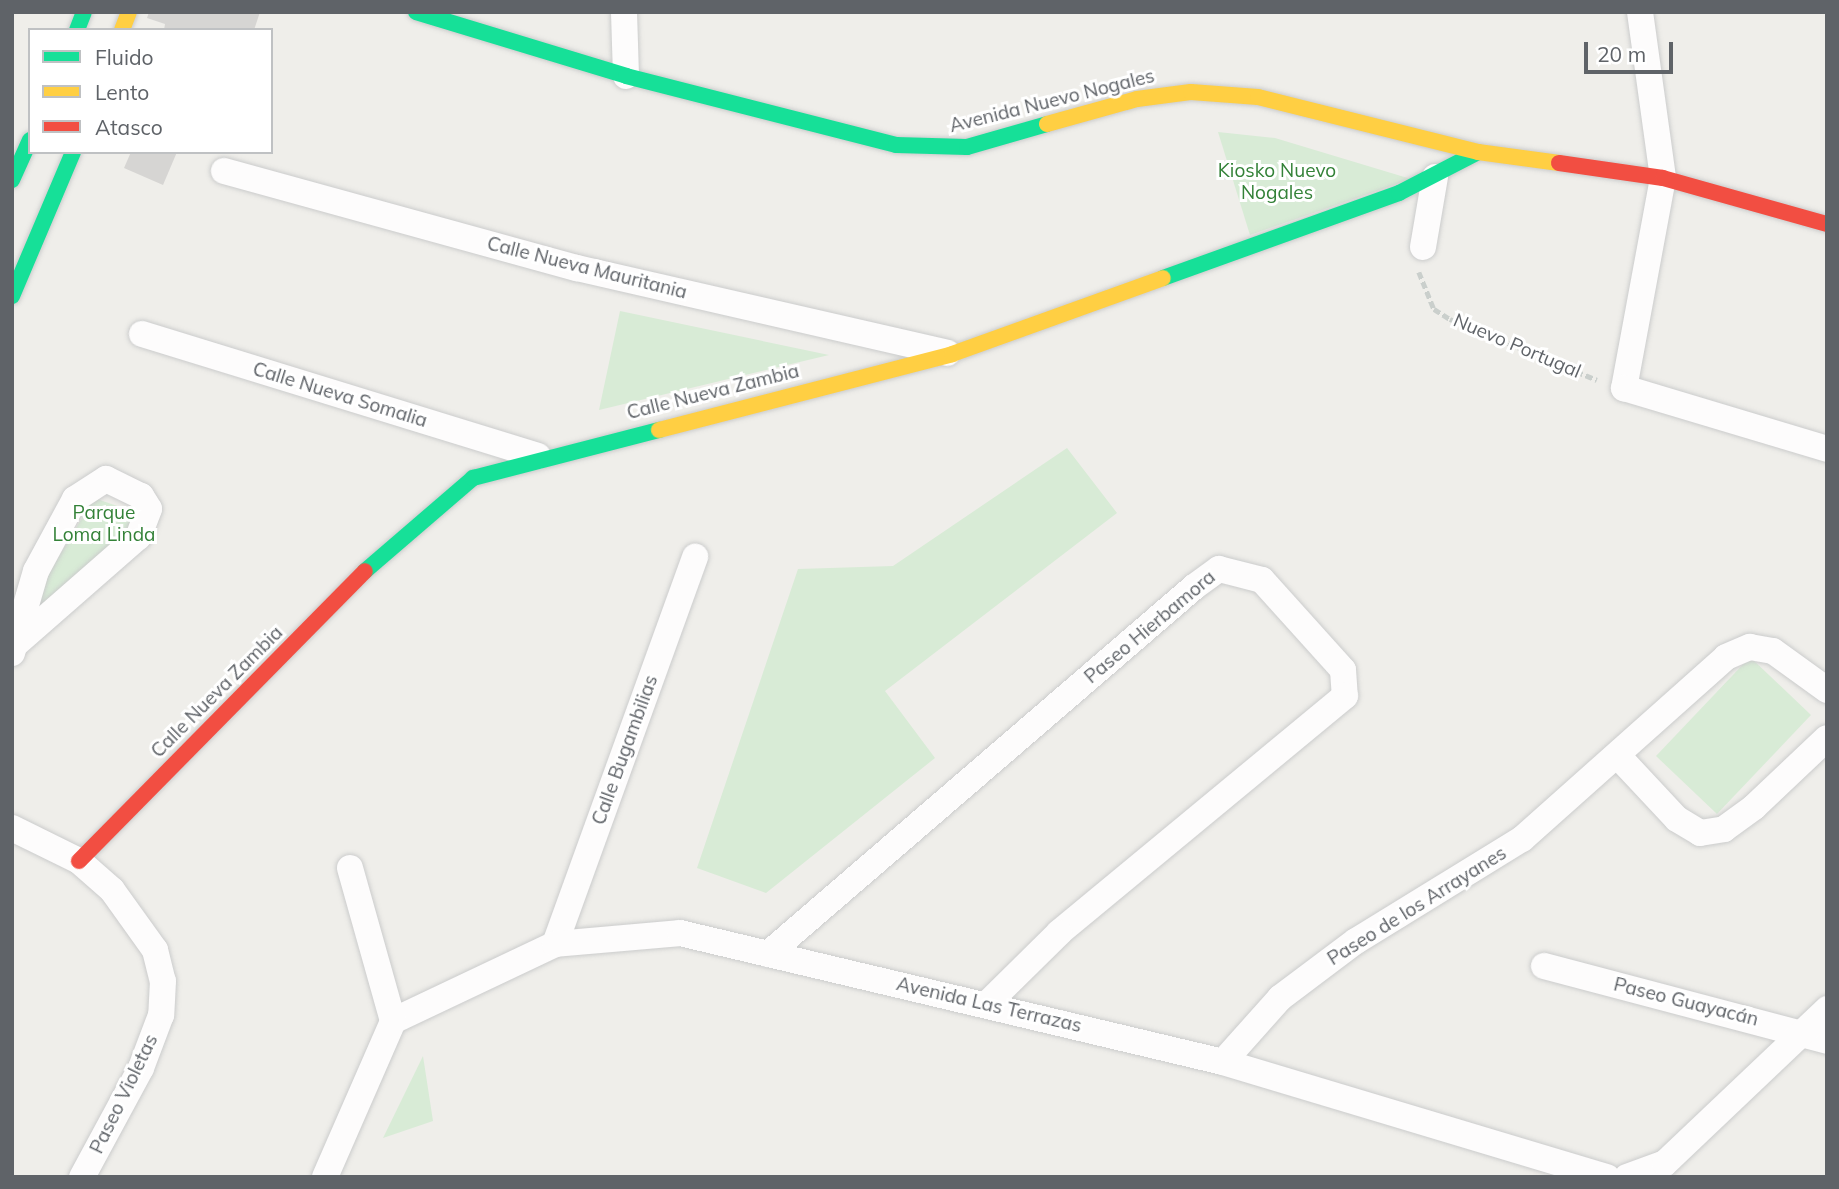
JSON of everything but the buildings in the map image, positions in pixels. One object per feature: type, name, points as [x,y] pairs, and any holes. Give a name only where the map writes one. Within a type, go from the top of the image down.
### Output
[{"type":"street","points":[[123,28],[130,12]]},
{"type":"street","points":[[624,12],[626,76]]},
{"type":"street","points":[[1640,12],[1663,178],[1624,388],[1827,449]]},
{"type":"street","name":"Avenida Nuevo Nogales","points":[[428,14],[626,76],[896,145],[935,149],[1191,92],[1258,97],[1478,152],[1663,178],[1827,224]]},
{"type":"street","name":"Calle Nueva Zambia","points":[[79,861],[438,501],[473,478],[538,456],[952,355],[1435,177],[1478,152]]},
{"type":"street","points":[[12,296],[72,154]]},
{"type":"street","name":"Calle Nueva Mauritania","points":[[224,171],[577,268],[952,355]]},
{"type":"street","points":[[1423,247],[1435,177]]},
{"type":"street","name":"Calle Nueva Somalia","points":[[142,334],[538,456]]},
{"type":"street","points":[[106,479],[141,496],[149,509],[138,537],[15,648],[36,571],[75,499],[106,479]]},
{"type":"street","name":"Calle Bugambilias","points":[[555,944],[695,556]]},
{"type":"street","name":"Paseo Hierbamora","points":[[768,954],[1194,587],[1219,569],[1262,580],[1343,670],[1345,696],[1059,933],[988,1003]]},
{"type":"street","name":"Paseo de los Arrayanes","points":[[1223,1062],[1280,998],[1356,941],[1522,839],[1726,657],[1750,647],[1773,651],[1827,690]]},
{"type":"street","points":[[1618,756],[1677,819],[1700,833],[1724,829],[1754,807],[1827,738]]},
{"type":"street","name":"Paseo Violetas","points":[[12,828],[79,861],[133,918],[155,950],[163,981],[161,1015],[141,1068],[82,1177]]},
{"type":"street","points":[[325,1177],[393,1021],[350,868]]},
{"type":"street","name":"Avenida Las Terrazas","points":[[393,1021],[555,944],[656,932],[988,1003],[1223,1062],[1597,1176]]},
{"type":"street","name":"Paseo Guayacán","points":[[1544,966],[1815,1036]]},
{"type":"street","points":[[1627,1177],[1665,1163],[1815,1036],[1827,1009]]},
{"type":"path","name":"Nuevo Portugal","points":[[1423,247],[1418,271],[1434,309],[1506,345],[1624,388]]},
{"type":"green space","name":"Kiosko Nuevo Nogales","points":[[1218,132],[1275,138],[1411,179],[1250,235]]},
{"type":"green space","points":[[620,311],[829,355],[599,410]]},
{"type":"green space","points":[[1067,448],[1117,513],[885,691],[935,758],[766,893],[697,868],[798,569],[893,566]]},
{"type":"green space","name":"Parque Loma Linda","points":[[94,498],[123,508],[132,526],[44,613],[31,603]]},
{"type":"green space","points":[[1750,657],[1811,715],[1717,814],[1656,756]]},
{"type":"green space","points":[[423,1056],[433,1121],[383,1138]]},
{"type":"traffic: fast","points":[[78,28],[84,12]]},
{"type":"traffic: fast","points":[[416,12],[626,76],[896,145],[967,147],[1047,124]]},
{"type":"traffic: fast","points":[[12,180],[28,144]]},
{"type":"traffic: fast","points":[[1163,278],[1399,193],[1478,152]]},
{"type":"traffic: fast","points":[[12,296],[72,154]]},
{"type":"traffic: fast","points":[[365,571],[473,478],[659,430]]},
{"type":"traffic: slow","points":[[123,28],[129,12]]},
{"type":"traffic: slow","points":[[1047,124],[1137,99],[1191,92],[1258,97],[1478,152],[1559,163]]},
{"type":"traffic: slow","points":[[659,430],[952,354],[1163,278]]},
{"type":"traffic: jam","points":[[1559,163],[1663,178],[1827,224]]},
{"type":"traffic: jam","points":[[79,861],[365,571]]}]
